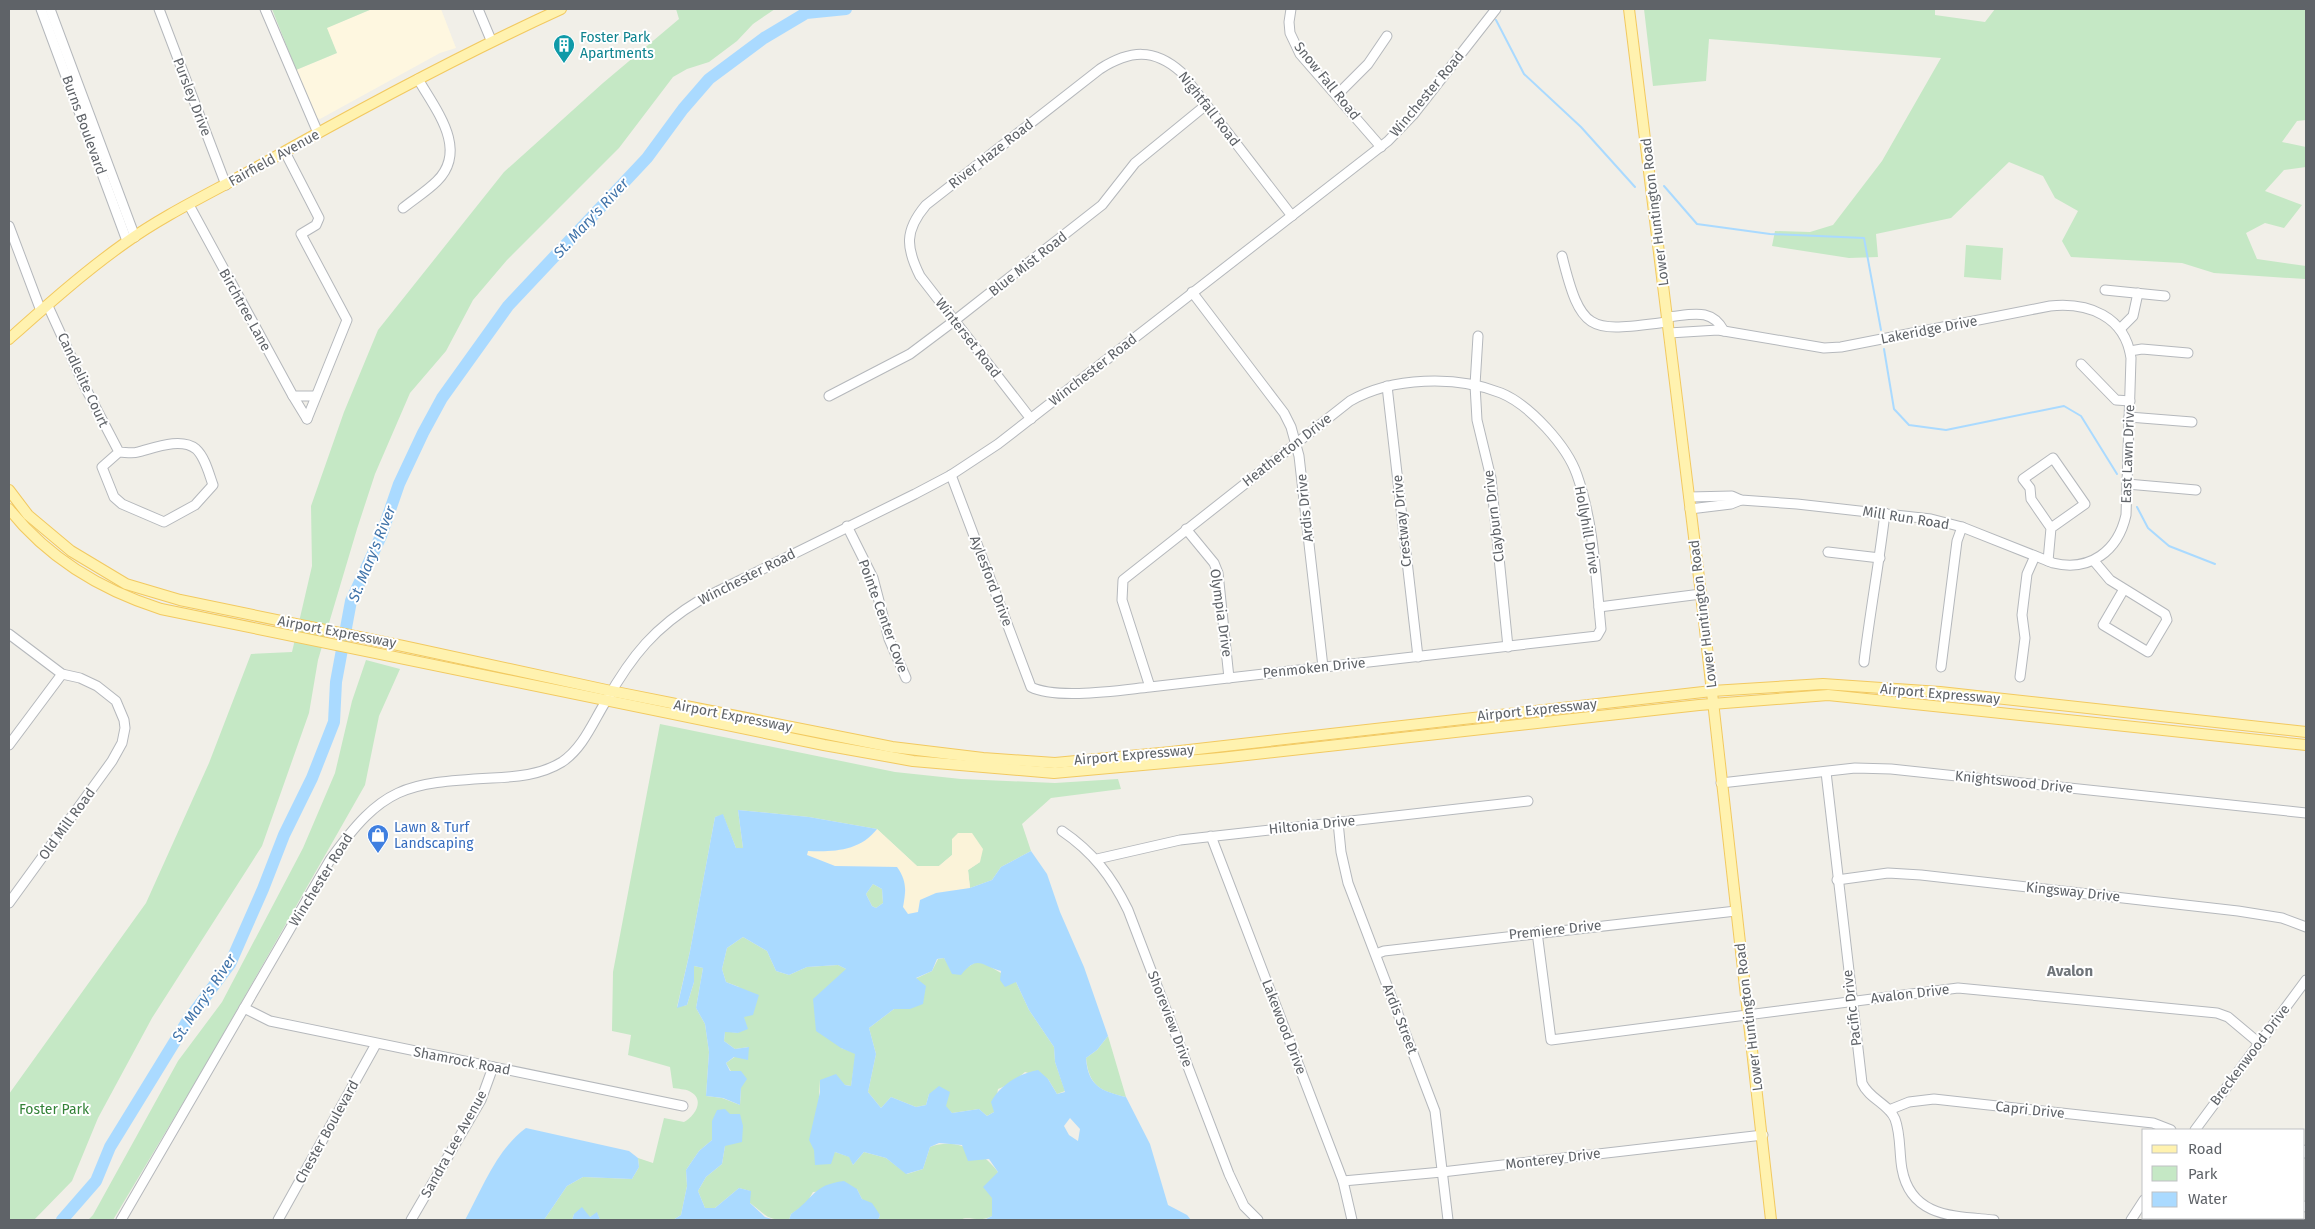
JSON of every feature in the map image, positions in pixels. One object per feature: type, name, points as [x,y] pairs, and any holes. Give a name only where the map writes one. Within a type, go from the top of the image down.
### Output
[{"type":"main road","name":"Fairfield Avenue","points":[[9,339],[131,239],[418,79],[492,40],[561,9]]},
{"type":"main road","name":"Lower Huntington Road","points":[[1629,9],[1701,594],[1771,1220]]},
{"type":"main road","name":"Airport Expressway","points":[[9,490],[28,515],[71,552],[126,584],[180,600],[403,646],[609,696],[913,762],[1054,774],[1220,758],[1712,704],[1828,695],[2306,745]]},
{"type":"main road","name":"Airport Expressway","points":[[9,509],[28,533],[59,560],[99,584],[129,599],[194,618],[399,658],[892,747],[983,758],[1055,762],[1171,752],[1712,691],[1823,684],[1930,692],[2306,732]]},
{"type":"street","name":"Burns Boulevard","points":[[41,9],[131,239]]},
{"type":"street","name":"Burns Boulevard","points":[[50,9],[131,239]]},
{"type":"street","name":"Pursley Drive","points":[[159,9],[226,185]]},
{"type":"street","points":[[265,9],[318,134]]},
{"type":"street","points":[[478,9],[492,40]]},
{"type":"street","name":"Snow Fall Road","points":[[1291,9],[1289,22],[1293,42],[1300,54],[1381,147]]},
{"type":"street","name":"Winchester Road","points":[[122,1220],[330,860],[353,828],[370,810],[410,787],[433,782],[512,777],[546,769],[572,753],[585,738],[637,653],[658,629],[676,615],[739,580],[951,475],[998,444],[1381,147],[1414,115],[1496,9]]},
{"type":"street","points":[[1337,95],[1368,64],[1387,36]]},
{"type":"street","name":"Nightfall Road","points":[[1100,69],[1121,58],[1140,54],[1156,55],[1169,61],[1181,72],[1292,216]]},
{"type":"street","name":"River Haze Road","points":[[909,255],[909,235],[917,215],[926,205],[1100,69]]},
{"type":"street","points":[[403,208],[437,181],[448,164],[451,154],[447,131],[418,79]]},
{"type":"street","name":"Blue Mist Road","points":[[829,396],[910,354],[954,322],[1102,205],[1134,163],[1206,105]]},
{"type":"street","points":[[285,152],[319,218],[316,225],[301,234],[348,320],[315,396],[293,396]]},
{"type":"street","name":"Birchtree Lane","points":[[189,205],[307,419],[315,396]]},
{"type":"street","name":"Candlelite Court","points":[[9,226],[45,308],[119,452]]},
{"type":"street","name":"Winterset Road","points":[[909,255],[920,276],[954,322],[1031,419]]},
{"type":"street","points":[[1562,256],[1574,300],[1589,320],[1603,326],[1618,329],[1668,324],[1706,314],[1717,319],[1724,331]]},
{"type":"street","points":[[2105,290],[2165,296]]},
{"type":"street","name":"Ardis Drive","points":[[1192,292],[1284,413],[1291,428],[1299,456],[1323,668]]},
{"type":"street","points":[[2122,332],[2133,316],[2138,293]]},
{"type":"street","name":"Lakeridge Drive","points":[[1668,324],[1724,331],[1824,348],[1841,347],[2061,305],[2083,307],[2101,312],[2122,332]]},
{"type":"street","name":"East Lawn Drive","points":[[2094,560],[2107,552],[2117,541],[2123,528],[2127,484],[2130,351],[2122,332]]},
{"type":"street","name":"Clayburn Drive","points":[[1478,336],[1474,385],[1477,420],[1491,478],[1508,647]]},
{"type":"street","points":[[2130,351],[2142,349],[2188,353]]},
{"type":"street","points":[[2081,364],[2116,400],[2130,401]]},
{"type":"street","name":"Heatherton Drive","points":[[1150,687],[1122,600],[1123,580],[1350,401],[1366,392],[1387,386],[1444,380],[1474,385]]},
{"type":"street","name":"Hollyhill Drive","points":[[1474,385],[1502,394],[1515,402],[1555,438],[1568,456],[1577,474],[1589,523],[1599,607],[1600,630],[1597,636]]},
{"type":"street","name":"Crestway Drive","points":[[1387,386],[1418,657]]},
{"type":"street","points":[[2129,417],[2192,422]]},
{"type":"street","points":[[189,445],[197,450],[204,461],[213,484],[195,505],[164,522],[122,504],[114,497],[102,467],[119,452],[136,453],[154,447],[189,445]]},
{"type":"street","points":[[2048,561],[2051,528],[2031,499],[2030,488],[2023,479],[2053,458],[2085,504],[2051,528]]},
{"type":"street","name":"Aylesford Drive","points":[[951,475],[1032,687]]},
{"type":"street","points":[[2127,484],[2196,490]]},
{"type":"street","name":"Mill Run Road","points":[[1689,497],[1732,496],[1741,500],[1797,504],[1931,519],[1962,527],[2048,561],[2073,566],[2094,560]]},
{"type":"street","name":"Mill Run Road","points":[[1690,509],[1731,504],[1741,500]]},
{"type":"street","points":[[1864,662],[1871,598],[1878,578],[1885,514]]},
{"type":"street","name":"Pointe Center Cove","points":[[847,526],[873,578],[889,639],[906,678]]},
{"type":"street","points":[[1941,667],[1957,541],[1962,527]]},
{"type":"street","name":"Olympia Drive","points":[[1186,529],[1214,563],[1218,573],[1229,678]]},
{"type":"street","points":[[1828,552],[1880,558]]},
{"type":"street","points":[[2020,677],[2025,638],[2022,616],[2027,574],[2035,556]]},
{"type":"street","points":[[2094,560],[2103,574],[2165,614],[2167,620],[2148,652],[2103,624],[2124,589]]},
{"type":"street","points":[[1599,607],[1701,594]]},
{"type":"street","points":[[9,634],[62,674],[9,745]]},
{"type":"street","name":"Penmoken Drive","points":[[1032,687],[1041,692],[1084,693],[1323,668],[1597,636]]},
{"type":"street","name":"Old Mill Road","points":[[9,903],[112,762],[122,743],[124,720],[116,701],[97,686],[80,678],[62,674]]},
{"type":"street","name":"Knightswood Drive","points":[[1721,782],[1855,768],[1891,770],[2306,814]]},
{"type":"street","name":"Pacific Drive","points":[[1826,772],[1862,1082],[1878,1102],[1888,1110],[1897,1126],[1906,1182],[1918,1200],[1940,1214],[1994,1220]]},
{"type":"street","name":"Hiltonia Drive","points":[[1097,859],[1152,844],[1211,836],[1528,801]]},
{"type":"street","name":"Ardis Street","points":[[1338,822],[1344,868],[1435,1111],[1448,1220]]},
{"type":"street","name":"Shoreview Drive","points":[[1062,831],[1081,843],[1097,859],[1115,883],[1128,910],[1229,1174],[1244,1206],[1258,1220]]},
{"type":"street","name":"Lakewood Drive","points":[[1211,836],[1343,1181],[1352,1220]]},
{"type":"street","name":"Kingsway Drive","points":[[1838,880],[1888,873],[1922,875],[2238,911],[2282,918],[2306,926]]},
{"type":"street","name":"Premiere Drive","points":[[1376,954],[1384,951],[1537,932],[1736,911]]},
{"type":"street","name":"Avalon Drive","points":[[1537,932],[1551,1040],[1852,1000],[1958,988],[1976,988],[2192,1010],[2228,1017],[2259,1043]]},
{"type":"street","name":"Breckenwood Drive","points":[[2196,1129],[2306,980]]},
{"type":"street","name":"Shamrock Road","points":[[244,1008],[270,1021],[682,1106]]},
{"type":"street","name":"Chester Boulevard","points":[[278,1220],[376,1044]]},
{"type":"street","name":"Sandra Lee Avenue","points":[[411,1220],[481,1100],[493,1066]]},
{"type":"street","name":"Capri Drive","points":[[1888,1110],[1909,1102],[1934,1099],[2153,1123],[2168,1129]]},
{"type":"street","name":"Monterey Drive","points":[[1343,1181],[1442,1172],[1763,1135]]},
{"type":"street","points":[[2131,1220],[2142,1203]]},
{"type":"shaded area","points":[[372,9],[441,9],[456,48],[440,53],[320,119],[317,118],[296,70],[337,53],[326,28]]},
{"type":"green space","points":[[272,9],[372,9],[327,28],[337,53],[296,70]]},
{"type":"green space","name":"Foster Park","points":[[676,9],[775,9],[753,24],[737,41],[709,62],[687,69],[673,77],[619,148],[507,260],[473,300],[446,351],[410,393],[375,474],[357,529],[318,660],[309,713],[262,846],[152,1018],[98,1118],[72,1181],[34,1220],[9,1220],[9,1094],[146,903],[209,763],[251,654],[292,652],[312,566],[311,506],[344,412],[378,330],[504,172],[603,83],[679,19]]},
{"type":"green space","points":[[1644,9],[1935,9],[1935,15],[1985,22],[1995,9],[2306,9],[2306,120],[2297,121],[2282,142],[2306,147],[2306,167],[2284,170],[2265,191],[2302,205],[2284,228],[2265,223],[2246,233],[2257,259],[2306,266],[2305,279],[2214,273],[2182,263],[2071,257],[2062,241],[2078,211],[2055,198],[2043,176],[2009,162],[1951,218],[1876,234],[1878,257],[1849,258],[1772,246],[1775,231],[1810,232],[1833,225],[1882,161],[1941,58],[1709,39],[1706,81],[1653,86]]},
{"type":"green space","points":[[1966,245],[2003,248],[2001,280],[1964,277]]},
{"type":"green space","points":[[366,660],[400,669],[379,716],[365,785],[205,1066],[113,1220],[88,1220],[93,1215],[178,1061],[222,1002],[303,848],[335,773],[352,701]]},
{"type":"green space","points":[[660,724],[895,772],[961,779],[1055,783],[1118,779],[1121,789],[1051,798],[1022,824],[1031,851],[1001,867],[992,880],[970,888],[968,870],[980,862],[952,839],[952,855],[939,866],[917,866],[877,829],[809,817],[738,810],[743,848],[736,848],[723,815],[715,817],[690,951],[677,1007],[687,1005],[694,982],[694,966],[703,968],[696,1008],[705,1024],[709,1052],[706,1096],[722,1098],[740,1105],[741,1088],[726,1063],[749,1047],[735,1049],[724,1041],[725,1031],[738,1033],[745,1024],[739,987],[726,982],[722,969],[727,948],[743,937],[767,951],[776,971],[789,975],[807,967],[838,965],[846,969],[841,1048],[856,1053],[851,1086],[820,1080],[815,1164],[835,1152],[850,1157],[853,1165],[864,1152],[886,1158],[907,1174],[923,1169],[930,1147],[939,1144],[959,1145],[985,1158],[998,1172],[992,1198],[992,1216],[983,1219],[967,1218],[960,1220],[878,1220],[880,1215],[862,1199],[857,1189],[813,1192],[806,1204],[791,1214],[789,1220],[775,1219],[767,1216],[750,1203],[750,1191],[739,1188],[715,1208],[705,1208],[698,1191],[706,1177],[722,1164],[725,1146],[712,1121],[712,1140],[699,1151],[686,1170],[687,1186],[681,1215],[673,1220],[600,1220],[597,1213],[590,1217],[574,1214],[572,1220],[544,1220],[567,1186],[583,1177],[632,1179],[639,1167],[638,1158],[653,1163],[664,1118],[684,1122],[695,1112],[698,1103],[694,1094],[687,1090],[673,1088],[670,1067],[628,1055],[631,1035],[612,1031],[613,972]]},
{"type":"green space","points":[[873,884],[882,889],[883,903],[876,908],[872,906],[866,894]]},
{"type":"green space","points":[[944,958],[950,967],[968,967],[976,962],[984,963],[1016,982],[1029,1010],[1054,1047],[1055,1062],[1065,1091],[1057,1094],[1048,1079],[1025,1072],[1010,1084],[998,1089],[994,1112],[987,1116],[979,1109],[952,1113],[929,1094],[926,1105],[916,1107],[891,1097],[881,1108],[868,1092],[876,1054],[869,1028],[894,1009],[910,1009],[915,979],[932,971],[938,959]]},
{"type":"green space","points":[[1108,1036],[1126,1097],[1097,1086],[1090,1075],[1086,1058],[1097,1050]]},
{"type":"sand","points":[[877,829],[917,866],[939,866],[952,855],[952,839],[958,833],[972,833],[983,849],[980,862],[968,870],[970,888],[936,893],[920,900],[918,912],[908,914],[903,907],[906,890],[897,867],[835,866],[807,855],[808,851],[837,850],[855,846],[863,842]]},
{"type":"water","points":[[738,810],[809,817],[877,829],[863,842],[855,846],[837,850],[808,851],[807,855],[835,866],[897,867],[904,881],[903,907],[908,914],[918,912],[920,900],[936,893],[970,888],[992,880],[1001,867],[1031,851],[1047,874],[1060,912],[1084,967],[1108,1036],[1097,1050],[1086,1058],[1090,1075],[1097,1086],[1126,1097],[1150,1144],[1168,1205],[1187,1215],[1191,1220],[984,1220],[992,1216],[992,1198],[983,1187],[998,1172],[989,1159],[968,1161],[962,1145],[939,1143],[930,1147],[923,1169],[906,1174],[886,1158],[864,1152],[853,1165],[849,1157],[835,1152],[831,1164],[815,1165],[814,1150],[809,1140],[820,1092],[820,1080],[836,1074],[845,1085],[851,1086],[855,1054],[841,1048],[816,1031],[813,999],[846,969],[838,965],[807,967],[789,975],[776,971],[767,951],[743,937],[727,948],[722,969],[726,982],[759,995],[753,1015],[744,1017],[748,1029],[738,1033],[725,1032],[724,1041],[735,1049],[749,1047],[748,1060],[734,1057],[726,1063],[730,1071],[741,1071],[747,1079],[741,1088],[740,1105],[723,1098],[706,1096],[709,1052],[705,1024],[696,1008],[703,968],[694,966],[694,982],[687,1005],[677,1008],[690,951],[715,817],[723,814],[736,848],[743,848]],"holes":[[[873,884],[882,889],[883,903],[876,908],[872,906],[866,894]],[[944,958],[952,974],[961,975],[972,965],[980,963],[1001,971],[1000,980],[1005,987],[1016,982],[1029,1010],[1054,1047],[1055,1062],[1065,1092],[1057,1094],[1048,1079],[1038,1070],[1024,1074],[1005,1085],[991,1102],[994,1112],[987,1116],[979,1109],[952,1113],[946,1106],[950,1092],[939,1086],[929,1094],[926,1105],[916,1107],[891,1097],[881,1108],[868,1092],[876,1054],[869,1028],[894,1009],[910,1009],[923,1004],[926,986],[916,978],[932,971],[937,959]],[[1070,1118],[1080,1129],[1078,1141],[1069,1135],[1064,1126]]]},
{"type":"water","points":[[725,1109],[730,1114],[740,1114],[743,1126],[742,1142],[725,1146],[722,1164],[706,1177],[698,1191],[705,1208],[715,1208],[739,1188],[751,1191],[750,1203],[765,1217],[775,1220],[673,1220],[681,1215],[687,1186],[686,1170],[699,1151],[712,1140],[712,1121],[717,1110]]},
{"type":"water","points":[[526,1128],[629,1151],[638,1158],[639,1167],[632,1179],[583,1177],[567,1186],[544,1220],[465,1220],[498,1158]]},
{"type":"water","points":[[844,1181],[857,1189],[862,1199],[872,1203],[880,1215],[878,1220],[789,1220],[791,1214],[819,1189]]},
{"type":"water","points":[[582,1207],[590,1217],[597,1212],[600,1220],[572,1220],[574,1214]]},
{"type":"waterway","name":"St. Mary's River","points":[[62,1220],[96,1181],[110,1147],[188,1020],[230,964],[284,835],[312,778],[334,722],[336,682],[351,601],[381,536],[399,484],[442,398],[508,306],[647,158],[683,109],[709,79],[764,38],[806,13],[846,9]]},
{"type":"waterway","points":[[1496,20],[1524,74],[1581,127],[1635,187]]},
{"type":"waterway","points":[[1664,186],[1697,224],[1770,234],[1864,238],[1881,330]]},
{"type":"waterway","points":[[1884,349],[1894,409],[1909,425],[1946,430],[2064,406],[2081,416],[2117,474]]},
{"type":"waterway","points":[[2137,507],[2148,528],[2169,546],[2215,564]]},
{"type":"place","name":"Foster Park Apartments","points":[[564,64]]},
{"type":"place","name":"Lawn & Turf Landscaping","points":[[378,854]]},
{"type":"district","name":"Avalon","points":[[2070,971]]}]
